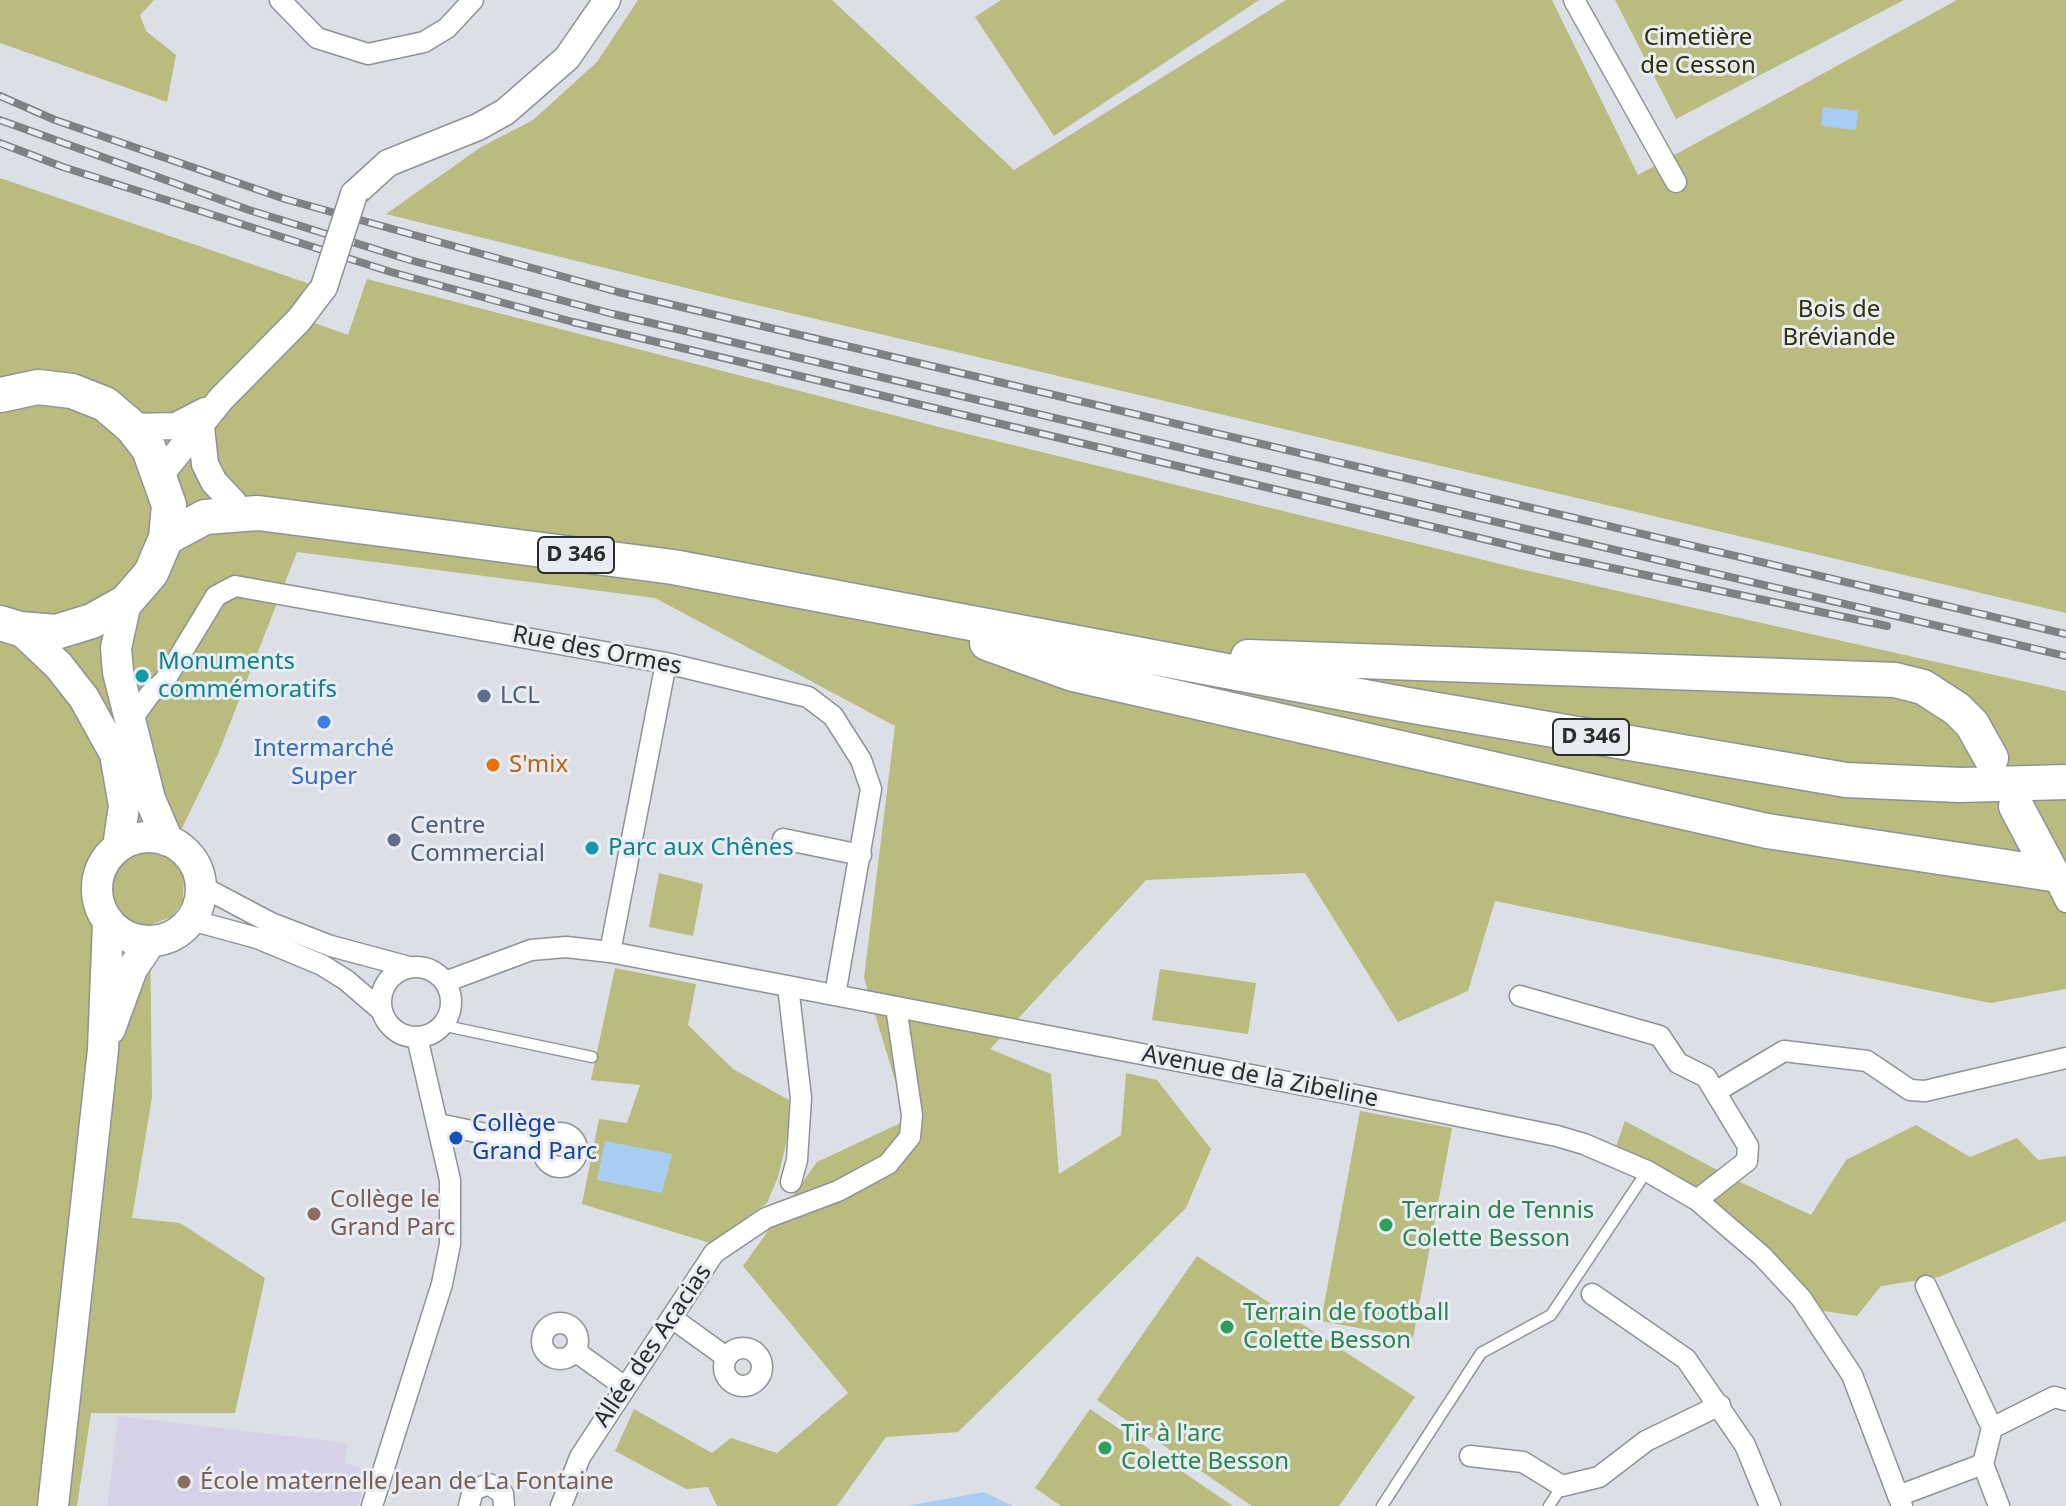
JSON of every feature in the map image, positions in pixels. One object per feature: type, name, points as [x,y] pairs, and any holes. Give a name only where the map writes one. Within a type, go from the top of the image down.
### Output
[{"type":"main road","points":[[0,395],[38,387],[72,391],[105,404],[132,427],[149,449],[169,505],[166,538],[151,573],[126,602],[92,621],[56,632],[10,626]]},
{"type":"main road","name":"D 346","points":[[162,481],[246,508],[673,567],[1120,651],[1846,780],[1960,785],[2066,782]]},
{"type":"main road","name":"D 346","points":[[166,538],[205,517],[246,508]]},
{"type":"main road","points":[[126,602],[116,648],[118,672],[150,799],[168,841]]},
{"type":"main road","points":[[892,608],[1089,678],[1767,831],[2059,888]]},
{"type":"main road","points":[[10,626],[59,666],[84,698],[115,754],[124,806],[118,847]]},
{"type":"main road","points":[[1120,651],[1405,665],[1895,680],[1923,687],[1957,709],[1972,724],[1991,758]]},
{"type":"main road","points":[[2016,806],[2059,888]]},
{"type":"main road","points":[[53,1506],[103,1050],[108,923],[96,894],[98,877],[105,860],[118,847],[151,837],[168,841],[191,859],[201,886],[199,904],[191,920],[162,940],[144,942],[126,937],[108,923]]},
{"type":"main road","points":[[103,1050],[132,969],[145,950],[144,942]]},
{"type":"street","points":[[280,0],[317,38],[368,54],[424,42],[447,28],[473,0]]},
{"type":"street","points":[[162,481],[221,399],[312,306],[324,287],[354,194],[388,163],[478,127],[516,104],[567,58],[607,0]]},
{"type":"street","points":[[1574,0],[1676,182]]},
{"type":"street","points":[[132,427],[176,426],[192,420],[221,399]]},
{"type":"street","points":[[201,427],[205,464],[214,482],[246,508]]},
{"type":"street","name":"Rue des Ormes","points":[[132,719],[150,694],[165,680],[216,596],[235,586],[666,663],[808,697],[833,716],[861,760],[871,789],[835,995]]},
{"type":"street","points":[[610,952],[666,663]]},
{"type":"street","points":[[783,839],[861,855]]},
{"type":"street","points":[[191,920],[257,938],[322,965],[346,980],[382,1011],[397,1031],[417,1037],[441,1025],[451,1006],[445,982],[429,969],[409,967],[307,937],[201,886]]},
{"type":"street","name":"Avenue de la Zibeline","points":[[445,982],[531,950],[566,947],[610,952],[1557,1136],[1647,1171],[1697,1200],[1762,1256],[1826,1331],[1869,1411],[1900,1501]]},
{"type":"street","points":[[382,1011],[382,992],[387,982],[409,967]]},
{"type":"street","points":[[788,986],[801,1098],[797,1160],[791,1182]]},
{"type":"street","points":[[1520,996],[1660,1036],[1678,1063],[1706,1077],[1748,1146],[1747,1161],[1709,1195],[1697,1200]]},
{"type":"street","name":"Allée des Acacias","points":[[561,1506],[580,1457],[714,1253],[766,1218],[838,1191],[888,1164],[910,1137],[912,1115],[896,1007]]},
{"type":"street","points":[[372,1506],[442,1284],[450,1244],[450,1180],[417,1037]]},
{"type":"street","points":[[1715,1092],[1784,1051],[1867,1061],[1910,1090],[1925,1091],[2066,1058]]},
{"type":"street","points":[[438,1124],[544,1146]]},
{"type":"street","points":[[1926,1286],[1992,1428],[1983,1464],[1999,1506]]},
{"type":"street","points":[[1592,1294],[1686,1359],[1745,1445],[1770,1506]]},
{"type":"street","points":[[672,1318],[726,1357]]},
{"type":"street","points":[[575,1351],[625,1387]]},
{"type":"street","points":[[1992,1428],[2054,1397],[2066,1400]]},
{"type":"street","points":[[1470,1456],[1523,1462],[1562,1486],[1599,1477],[1646,1441],[1720,1405]]},
{"type":"street","points":[[1900,1501],[1983,1464]]},
{"type":"street","points":[[469,1506],[473,1490],[489,1484],[503,1494],[505,1506]]},
{"type":"lane","points":[[441,1025],[592,1057]]},
{"type":"lane","points":[[1382,1506],[1481,1353],[1551,1315],[1647,1171]]},
{"type":"lane","points":[[1549,1506],[1562,1486]]},
{"type":"shaded area","points":[[118,1416],[347,1443],[345,1463],[369,1470],[358,1506],[107,1506]]},
{"type":"green space","points":[[0,0],[154,0],[140,15],[146,31],[176,55],[167,102],[0,43]]},
{"type":"green space","name":"Bois de Bréviande","points":[[638,0],[832,0],[1014,170],[1286,0],[1552,0],[1638,175],[1957,0],[2066,0],[2066,613],[731,299],[386,214],[481,147],[533,120],[597,62]]},
{"type":"green space","points":[[1001,0],[1259,0],[1054,136],[975,17]]},
{"type":"green space","name":"Cimetière de Cesson","points":[[1615,0],[1904,0],[1676,119]]},
{"type":"green space","points":[[0,178],[310,284],[292,315],[348,335],[367,279],[943,428],[1529,571],[2066,691],[2066,989],[1990,1003],[1495,901],[1468,991],[1398,1022],[1305,873],[1146,880],[990,1049],[1051,1074],[1059,1174],[1121,1135],[1126,1073],[1157,1080],[1211,1149],[1186,1208],[958,1432],[886,1437],[837,1506],[717,1506],[708,1487],[686,1489],[615,1451],[634,1409],[712,1453],[731,1438],[777,1453],[848,1393],[743,1266],[817,1162],[907,1120],[864,978],[895,726],[655,598],[297,552],[218,754],[170,853],[184,872],[183,902],[171,917],[150,925],[152,1097],[132,1218],[180,1223],[265,1278],[235,1413],[91,1413],[77,1506],[0,1506]]},
{"type":"green space","points":[[659,873],[703,884],[693,936],[649,927]]},
{"type":"green space","points":[[615,968],[696,984],[688,1025],[733,1069],[789,1100],[788,1136],[778,1177],[767,1203],[710,1243],[582,1204],[599,1119],[627,1123],[640,1085],[591,1080]]},
{"type":"green space","points":[[1160,969],[1256,983],[1248,1034],[1152,1020]]},
{"type":"green space","name":"Terrain de Tennis Colette Besson","points":[[1360,1111],[1452,1128],[1413,1338],[1321,1321]]},
{"type":"green space","points":[[1625,1121],[1738,1181],[1811,1215],[1846,1160],[1916,1125],[1970,1157],[2017,1138],[2038,1160],[2066,1156],[2066,1221],[1939,1277],[1881,1286],[1857,1316],[1823,1311],[1794,1276],[1725,1211],[1672,1175],[1614,1152]]},
{"type":"green space","name":"Terrain de football Colette Besson","points":[[1197,1256],[1415,1397],[1339,1506],[1252,1506],[1097,1400]]},
{"type":"green space","name":"Tir à l'arc Colette Besson","points":[[1090,1409],[1233,1506],[1061,1506],[1035,1488]]},
{"type":"water","points":[[1823,107],[1858,111],[1856,130],[1821,126]]},
{"type":"water","points":[[605,1141],[672,1154],[662,1193],[597,1180]]},
{"type":"water","points":[[984,1492],[1013,1506],[906,1506]]},
{"type":"railway","points":[[0,96],[55,120],[285,199],[618,292],[2066,634]]},
{"type":"railway","points":[[0,120],[249,210],[410,260],[613,314],[2066,656]]},
{"type":"railway","points":[[0,143],[63,167],[391,272],[573,322],[1555,556],[1887,626]]},
{"type":"place","name":"Monuments commémoratifs","points":[[142,676]]},
{"type":"place","name":"LCL","points":[[484,696]]},
{"type":"place","name":"Intermarché Super","points":[[324,722]]},
{"type":"place","name":"S'mix","points":[[493,765]]},
{"type":"place","name":"Centre Commercial","points":[[394,840]]},
{"type":"place","name":"Parc aux Chênes","points":[[592,848]]},
{"type":"place","name":"Collège Grand Parc","points":[[456,1138]]},
{"type":"place","name":"Collège le Grand Parc","points":[[314,1214]]},
{"type":"place","name":"Terrain de Tennis Colette Besson","points":[[1386,1225]]},
{"type":"place","name":"Terrain de football Colette Besson","points":[[1227,1327]]},
{"type":"place","name":"Tir à l'arc Colette Besson","points":[[1105,1448]]},
{"type":"place","name":"École maternelle Jean de La Fontaine","points":[[184,1482]]}]
